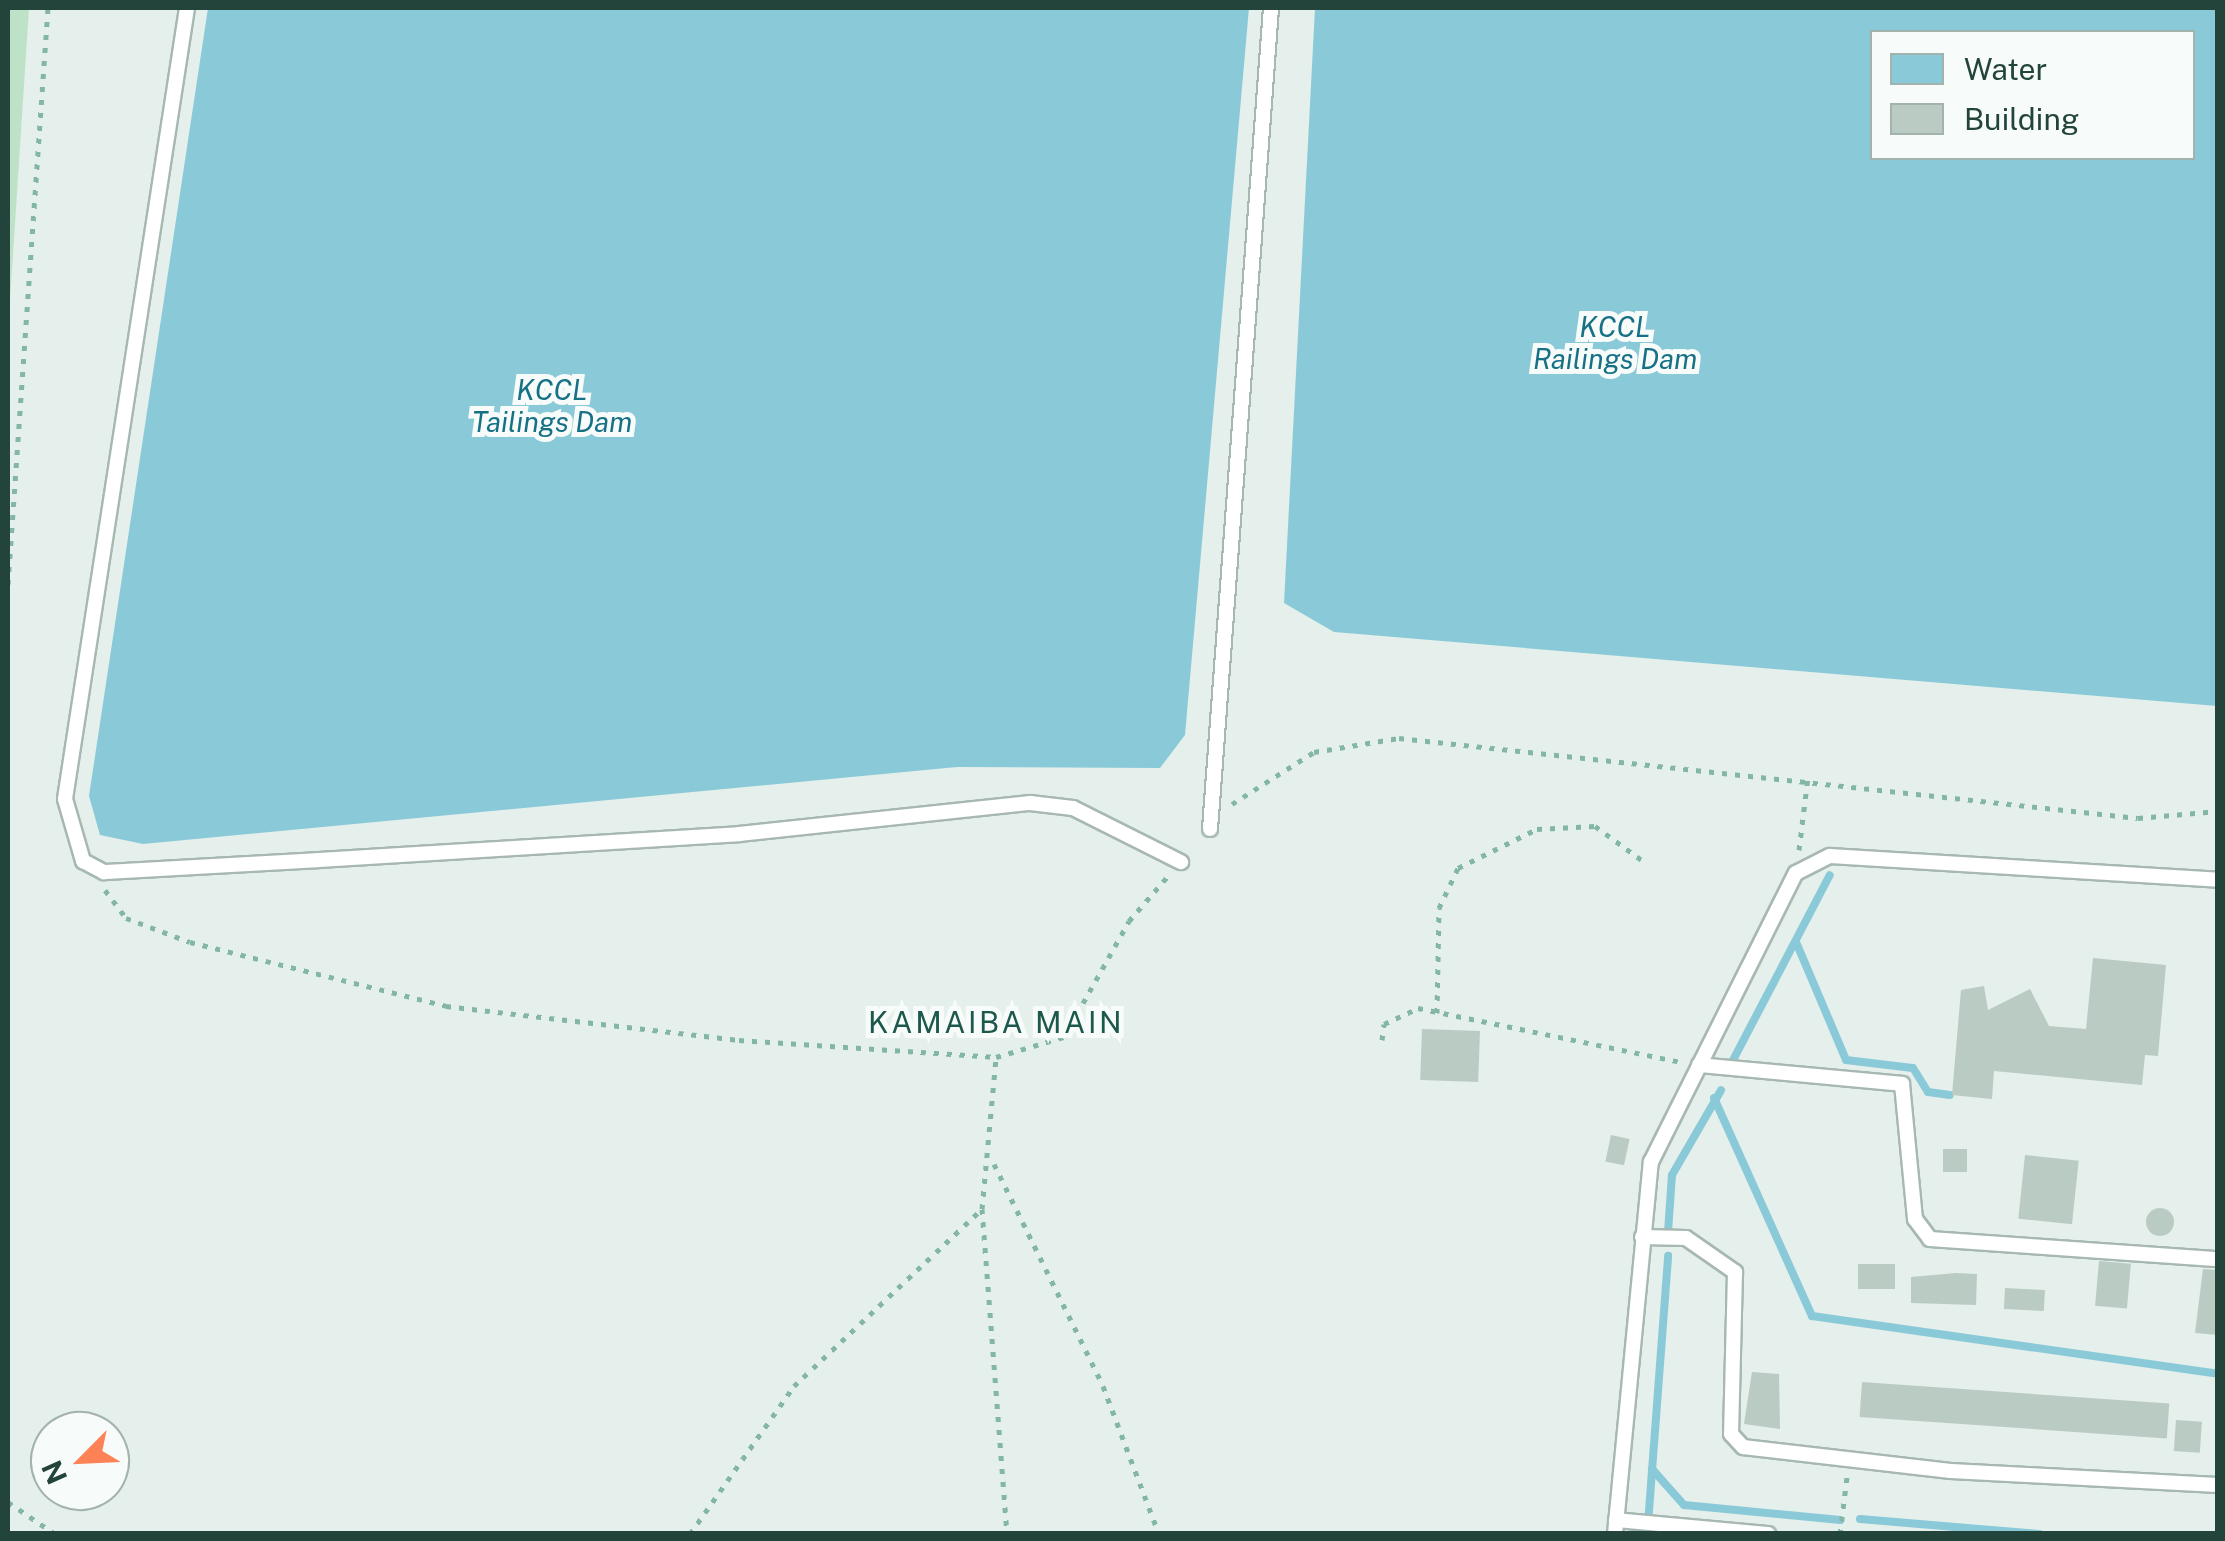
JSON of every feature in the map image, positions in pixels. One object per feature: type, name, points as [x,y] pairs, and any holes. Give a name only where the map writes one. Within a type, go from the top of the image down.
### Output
[{"type":"lane","points":[[187,8],[65,800],[84,861],[104,872],[739,834],[1030,803],[1074,808],[1180,862]]},
{"type":"lane","points":[[1210,829],[1272,8]]},
{"type":"lane","points":[[1768,1534],[1616,1527],[1650,1162],[1796,873],[1830,856],[2218,880]]},
{"type":"lane","points":[[1699,1065],[1902,1084],[1916,1219],[1930,1239],[2218,1260]]},
{"type":"lane","points":[[1642,1236],[1686,1238],[1735,1272],[1731,1434],[1743,1447],[2218,1485]]},
{"type":"path","points":[[8,584],[48,8]]},
{"type":"path","points":[[1210,829],[1238,797],[1314,752],[1399,738],[1808,776],[2138,818],[2218,811]]},
{"type":"path","points":[[1796,873],[1808,776]]},
{"type":"path","points":[[1437,1013],[1440,908],[1458,868],[1537,829],[1595,826],[1643,861]]},
{"type":"path","points":[[104,872],[105,896],[126,918],[446,1006],[739,1040],[996,1056],[1064,1037],[1129,921],[1180,862]]},
{"type":"path","points":[[1382,1040],[1384,1024],[1401,1014],[1437,1013],[1699,1065]]},
{"type":"path","points":[[996,1056],[985,1118],[993,1161],[1103,1386],[1159,1534]]},
{"type":"path","points":[[993,1161],[982,1209],[1008,1534]]},
{"type":"path","points":[[690,1534],[794,1386],[982,1209]]},
{"type":"path","points":[[1840,1534],[1850,1458]]},
{"type":"path","points":[[8,1502],[55,1534]]},
{"type":"green space","points":[[8,8],[29,8],[8,331]]},
{"type":"water","name":"KCCL Tailings Dam","points":[[208,8],[1249,8],[1185,735],[1160,768],[957,767],[143,844],[100,835],[89,796]]},
{"type":"water","name":"KCCL Railings Dam","points":[[1315,8],[2217,8],[2217,706],[1334,632],[1284,603]]},
{"type":"building","points":[[2093,958],[2166,965],[2158,1056],[2145,1055],[2142,1085],[1994,1071],[1992,1099],[1952,1095],[1961,990],[1984,986],[1988,1010],[2030,989],[2049,1026],[2086,1029]]},
{"type":"building","points":[[1422,1029],[1480,1031],[1478,1082],[1420,1080]]},
{"type":"building","points":[[1611,1135],[1630,1139],[1624,1165],[1605,1161]]},
{"type":"building","points":[[1943,1149],[1967,1149],[1967,1172],[1943,1172]]},
{"type":"building","points":[[2025,1155],[2079,1161],[2072,1224],[2018,1219]]},
{"type":"building","points":[[2160,1208],[2170,1212],[2174,1222],[2170,1232],[2160,1236],[2150,1232],[2146,1222],[2150,1212]]},
{"type":"building","points":[[2099,1261],[2131,1264],[2127,1309],[2095,1306]]},
{"type":"building","points":[[1858,1264],[1895,1264],[1895,1289],[1858,1289]]},
{"type":"building","points":[[2203,1269],[2218,1270],[2218,1335],[2195,1333]]},
{"type":"building","points":[[1977,1274],[1976,1305],[1911,1303],[1911,1277]]},
{"type":"building","points":[[2005,1288],[2045,1290],[2044,1311],[2004,1309]]},
{"type":"building","points":[[1752,1372],[1779,1374],[1780,1429],[1744,1424]]},
{"type":"building","points":[[1862,1382],[2169,1403],[2167,1438],[1860,1417]]},
{"type":"building","points":[[2176,1420],[2202,1422],[2200,1453],[2174,1451]]},
{"type":"waterway","points":[[1731,1064],[1830,875]]},
{"type":"waterway","points":[[1796,942],[1846,1060],[1913,1068],[1928,1092],[1950,1095]]},
{"type":"waterway","points":[[1668,1232],[1672,1175],[1721,1090]]},
{"type":"waterway","points":[[1714,1098],[1812,1316],[2218,1374]]},
{"type":"waterway","points":[[1648,1524],[1668,1256]]},
{"type":"waterway","points":[[1652,1469],[1684,1505],[1840,1520]]},
{"type":"waterway","points":[[1860,1519],[2039,1534]]},
{"type":"district","name":"KAMAIBA MAIN","points":[[996,1022]]}]
